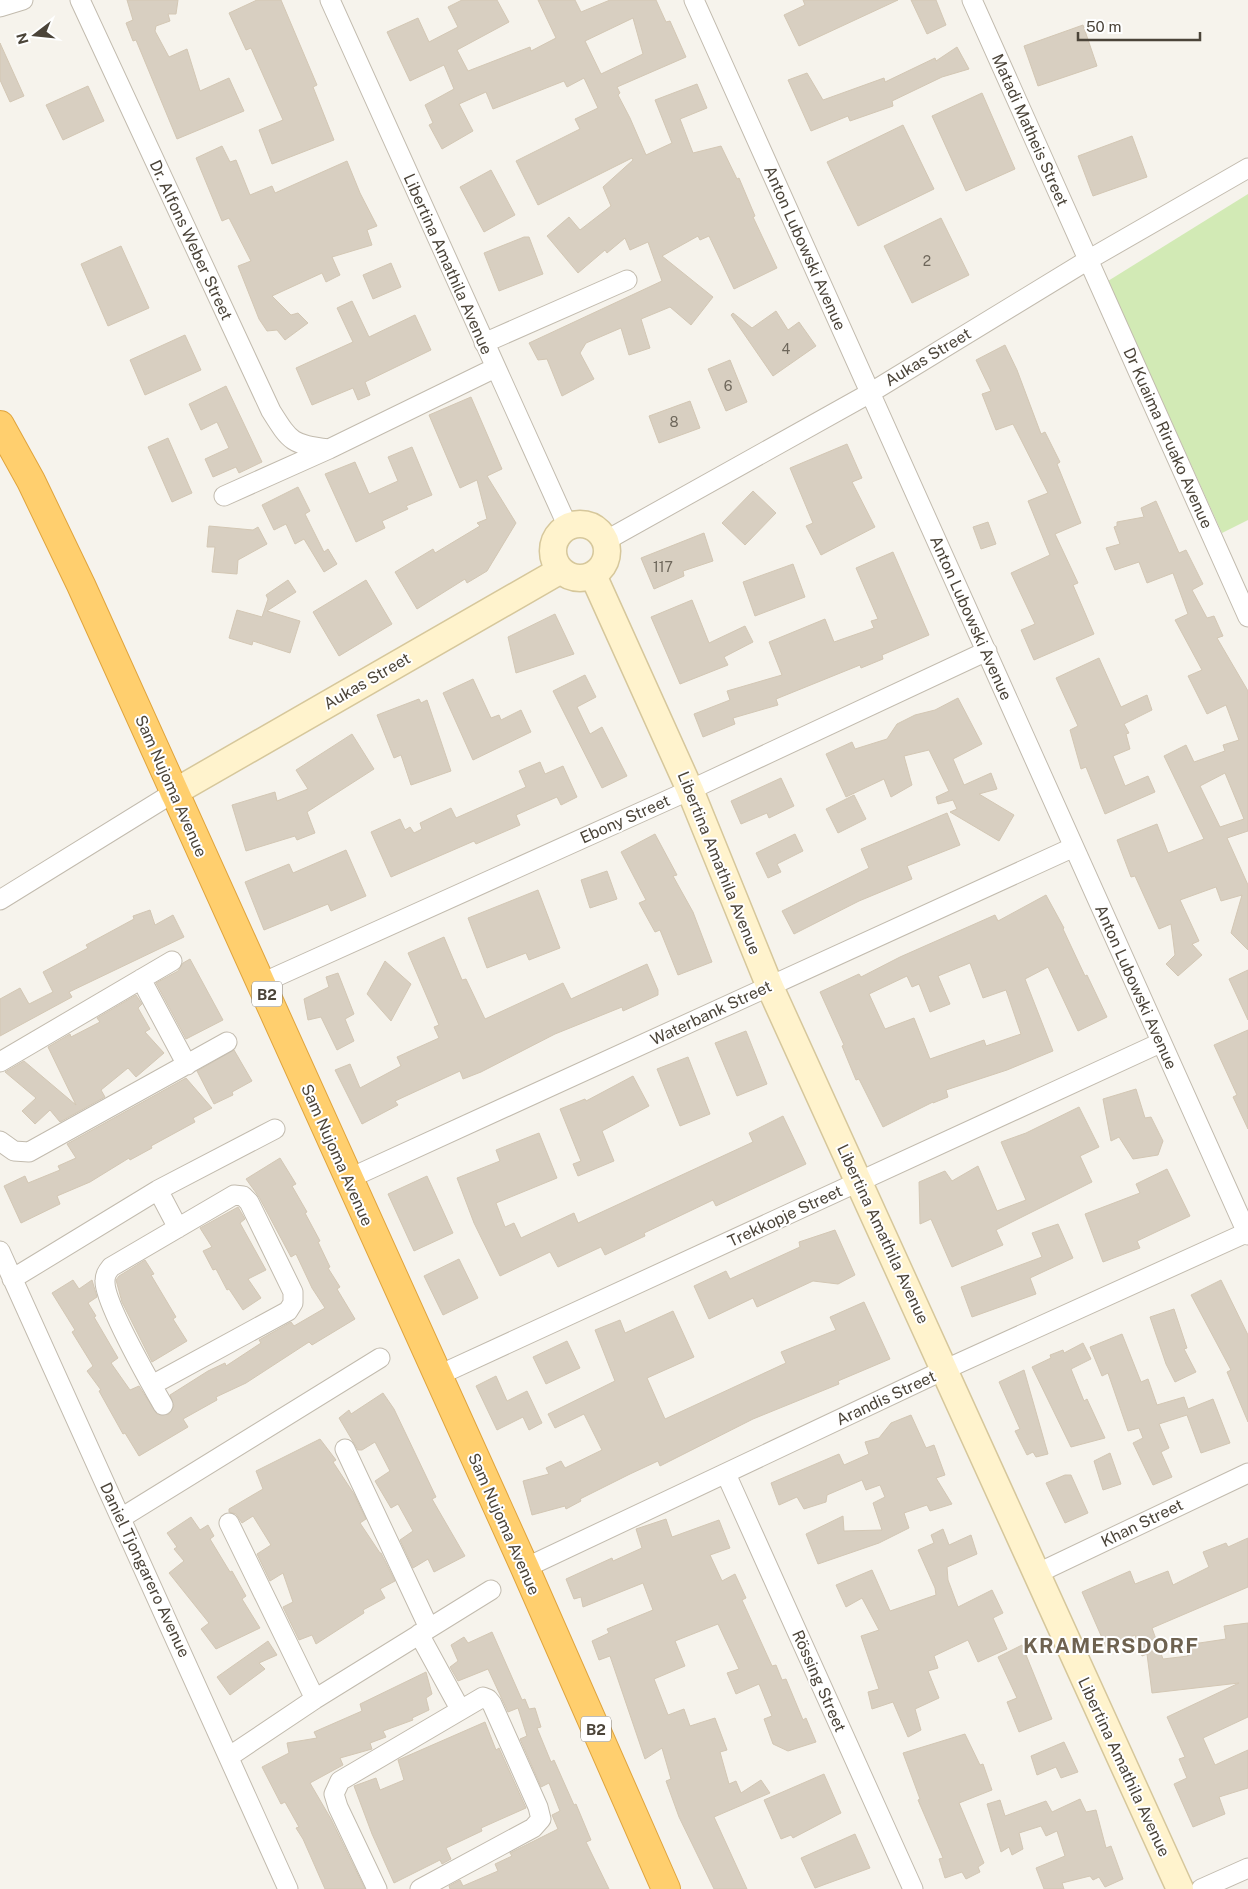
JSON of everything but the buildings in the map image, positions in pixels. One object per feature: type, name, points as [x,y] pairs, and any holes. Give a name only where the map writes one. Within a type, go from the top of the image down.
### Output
[{"type":"highway","name":"Sam Nujoma Avenue","points":[[0,424],[31,482],[81,586],[262,983],[348,1179],[525,1568],[666,1889]]},
{"type":"street","points":[[0,7],[24,0]]},
{"type":"street","name":"Dr. Alfons Weber Street","points":[[80,0],[271,412],[288,438],[300,445],[329,449]]},
{"type":"street","name":"Libertina Amathila Avenue","points":[[330,0],[568,527]]},
{"type":"street","name":"Anton Lubowski Avenue","points":[[694,0],[1160,1042],[1248,1233]]},
{"type":"street","name":"Matadi Matheis Street","points":[[972,0],[1088,260]]},
{"type":"street","name":"Aukas Street","points":[[605,541],[870,393],[1088,260],[1248,168]]},
{"type":"street","name":"Dr Kuaima Riruako Avenue","points":[[1088,260],[1248,617]]},
{"type":"street","points":[[484,343],[627,280]]},
{"type":"street","points":[[224,496],[329,449],[495,368]]},
{"type":"street","points":[[585,525],[600,533],[605,541],[606,558],[603,566],[593,575],[580,579],[572,577],[561,570],[554,558],[553,549],[560,533],[568,527],[585,525]]},
{"type":"street","name":"Aukas Street","points":[[174,793],[561,570]]},
{"type":"street","name":"Libertina Amathila Avenue","points":[[593,575],[690,790],[770,986],[858,1182],[946,1369],[1036,1574],[1180,1889]]},
{"type":"street","name":"Ebony Street","points":[[262,983],[690,790],[987,652]]},
{"type":"street","points":[[0,900],[174,793]]},
{"type":"street","name":"Waterbank Street","points":[[348,1179],[1074,847]]},
{"type":"street","points":[[0,1062],[172,961]]},
{"type":"street","points":[[141,979],[187,1065]]},
{"type":"street","points":[[0,1141],[14,1151],[29,1152],[227,1042]]},
{"type":"street","name":"Trekkopje Street","points":[[437,1376],[1160,1042]]},
{"type":"street","points":[[12,1280],[158,1190],[275,1129]]},
{"type":"street","points":[[158,1190],[178,1228]]},
{"type":"street","points":[[152,1385],[288,1310],[293,1303],[293,1292],[249,1202],[242,1196],[234,1195],[111,1267],[106,1273],[106,1292],[152,1385],[163,1405]]},
{"type":"street","name":"Arandis Street","points":[[525,1568],[946,1369],[1248,1233]]},
{"type":"street","name":"Daniel Tjongarero Avenue","points":[[0,1251],[230,1756],[288,1889]]},
{"type":"street","points":[[121,1518],[380,1358]]},
{"type":"street","points":[[345,1449],[460,1709]]},
{"type":"street","name":"Khan Street","points":[[1036,1574],[1248,1473]]},
{"type":"street","name":"Rössing Street","points":[[726,1474],[913,1889]]},
{"type":"street","points":[[229,1523],[315,1699]]},
{"type":"street","points":[[230,1756],[315,1699],[491,1590]]},
{"type":"street","points":[[377,1889],[338,1807],[334,1794],[340,1781],[483,1697],[488,1699],[542,1819],[533,1828],[420,1889]]},
{"type":"street","points":[[1201,1889],[1248,1868]]},
{"type":"green space","points":[[1248,194],[1248,520],[1222,533],[1108,281]]},
{"type":"district","name":"KRAMERSDORF","points":[[1111,1645]]}]
